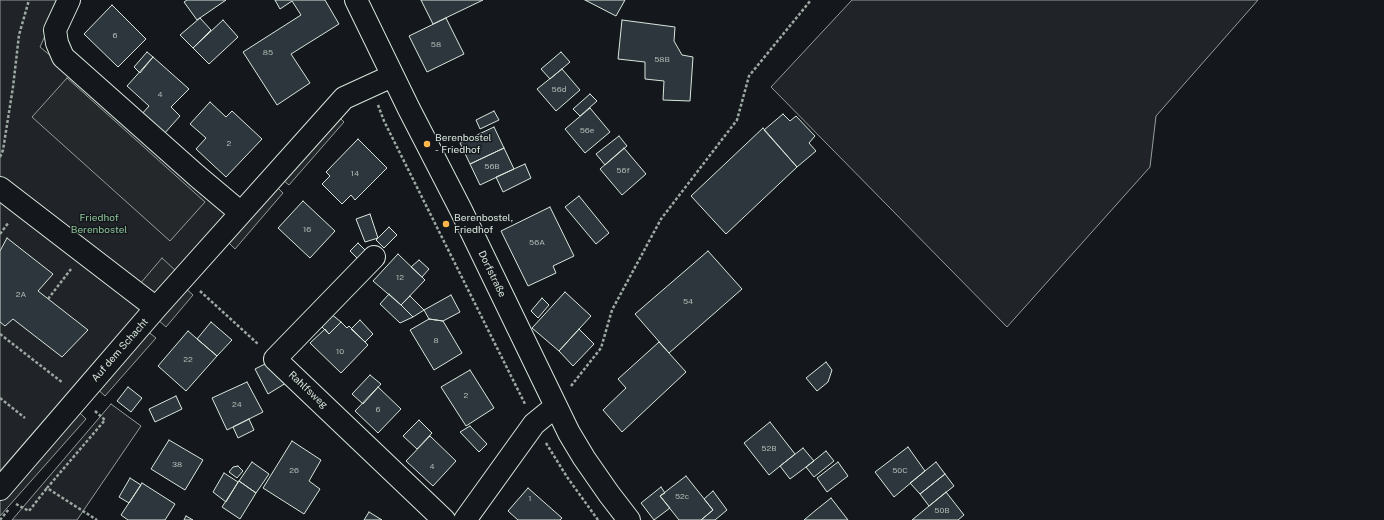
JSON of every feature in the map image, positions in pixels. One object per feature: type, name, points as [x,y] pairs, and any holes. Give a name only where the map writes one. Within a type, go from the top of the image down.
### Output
[{"type":"street","points":[[69,0],[55,30],[57,43],[63,57],[196,176],[241,213]]},
{"type":"street","name":"Dorfstraße","points":[[356,0],[392,76],[461,210],[569,433],[584,458],[629,520]]},
{"type":"street","name":"Auf dem Schacht","points":[[7,496],[79,397],[156,308],[344,98],[392,76]]},
{"type":"street","points":[[0,188],[156,308]]},
{"type":"street","points":[[275,359],[374,257]]},
{"type":"street","name":"Rahlfsweg","points":[[275,359],[444,520]]},
{"type":"street","points":[[465,520],[534,424],[556,406]]},
{"type":"path","points":[[0,157],[3,150],[13,87],[18,35],[29,0]]},
{"type":"path","points":[[556,406],[601,348],[612,310],[661,219],[737,120],[749,76],[811,0]]},
{"type":"path","points":[[370,86],[384,121],[534,424],[567,477],[598,520]]},
{"type":"path","points":[[48,299],[84,253]]},
{"type":"path","points":[[181,280],[193,291],[200,291],[275,359]]},
{"type":"path","points":[[0,334],[79,397],[105,420],[29,511],[7,496]]},
{"type":"path","points":[[0,398],[26,418]]},
{"type":"path","points":[[47,488],[97,520]]},
{"type":"green space","name":"Friedhof Berenbostel","points":[[0,0],[61,0],[40,47],[241,213],[0,489]]},
{"type":"green space","points":[[852,0],[1258,0],[1156,116],[1150,167],[1007,327],[771,87]]},
{"type":"green space","points":[[111,404],[141,426],[77,520],[12,520]]},
{"type":"shaded area","points":[[67,78],[205,202],[170,241],[32,117]]},
{"type":"shaded area","points":[[339,117],[344,122],[289,185],[284,181]]},
{"type":"shaded area","points":[[277,187],[283,193],[235,249],[229,243]]},
{"type":"shaded area","points":[[162,258],[175,270],[153,296],[139,285]]},
{"type":"shaded area","points":[[184,287],[193,295],[166,327],[156,318]]},
{"type":"shaded area","points":[[146,330],[156,338],[105,396],[95,387]]},
{"type":"shaded area","points":[[76,409],[86,419],[0,516],[0,497]]},
{"type":"building","points":[[187,0],[226,0],[197,20],[184,2]]},
{"type":"building","points":[[275,0],[325,0],[339,24],[291,54],[310,83],[277,105],[243,52],[301,15],[292,1],[280,9]]},
{"type":"building","points":[[421,0],[483,0],[433,24]]},
{"type":"building","points":[[585,0],[625,0],[616,16]]},
{"type":"building","points":[[112,5],[146,39],[118,67],[84,34]]},
{"type":"building","points":[[200,18],[211,30],[193,48],[180,35]]},
{"type":"building","points":[[446,18],[464,54],[427,72],[409,36]]},
{"type":"building","points":[[223,20],[238,37],[209,64],[193,48]]},
{"type":"building","points":[[622,20],[675,27],[674,41],[682,55],[693,57],[690,101],[663,100],[664,81],[645,79],[645,62],[618,59]]},
{"type":"building","points":[[147,52],[153,57],[140,73],[134,67]]},
{"type":"building","points":[[561,52],[570,62],[550,79],[541,69]]},
{"type":"building","points":[[153,57],[189,89],[171,107],[180,116],[163,135],[141,115],[149,106],[127,86]]},
{"type":"building","points":[[562,69],[580,90],[556,111],[537,89]]},
{"type":"building","points":[[590,94],[597,101],[580,116],[573,109]]},
{"type":"building","points":[[210,102],[226,117],[232,111],[262,139],[226,177],[196,149],[206,138],[190,124]]},
{"type":"building","points":[[590,108],[610,132],[585,153],[565,129]]},
{"type":"building","points":[[494,111],[499,120],[480,129],[476,120]]},
{"type":"building","points":[[783,114],[790,121],[796,116],[815,136],[809,143],[816,151],[797,167],[764,130]]},
{"type":"building","points":[[494,127],[504,148],[470,164],[460,143]]},
{"type":"building","points":[[763,128],[797,167],[726,234],[691,196]]},
{"type":"building","points":[[619,136],[627,146],[605,165],[596,154]]},
{"type":"building","points":[[358,139],[387,168],[355,200],[351,195],[342,204],[322,184],[330,176],[326,172]]},
{"type":"building","points":[[504,148],[514,169],[480,185],[470,164]]},
{"type":"building","points":[[624,148],[646,174],[622,195],[600,169]]},
{"type":"building","points":[[525,164],[531,178],[503,192],[496,177]]},
{"type":"building","points":[[579,196],[609,233],[596,244],[565,207]]},
{"type":"building","points":[[303,201],[335,231],[310,258],[278,228]]},
{"type":"building","points":[[550,207],[574,256],[553,266],[556,273],[528,286],[501,231]]},
{"type":"building","points":[[370,214],[378,238],[365,242],[356,219]]},
{"type":"building","points":[[389,227],[397,235],[384,248],[376,240]]},
{"type":"building","points":[[7,238],[53,274],[38,291],[88,330],[62,357],[13,319],[5,326],[0,322],[0,251]]},
{"type":"building","points":[[358,243],[365,250],[358,259],[350,251]]},
{"type":"building","points":[[708,251],[742,289],[669,353],[635,314]]},
{"type":"building","points":[[398,254],[425,280],[401,305],[373,281]]},
{"type":"building","points":[[419,260],[429,269],[422,277],[411,267]]},
{"type":"building","points":[[565,292],[591,316],[559,351],[532,328]]},
{"type":"building","points":[[389,294],[413,317],[400,323],[380,304]]},
{"type":"building","points":[[451,295],[460,312],[443,321],[429,319],[424,310]]},
{"type":"building","points":[[410,296],[424,310],[413,317],[401,305]]},
{"type":"building","points":[[542,298],[549,305],[538,318],[531,311]]},
{"type":"building","points":[[330,313],[341,322],[329,334],[319,324]]},
{"type":"building","points":[[429,319],[443,321],[462,353],[434,370],[410,330]]},
{"type":"building","points":[[360,320],[373,334],[365,342],[351,329]]},
{"type":"building","points":[[211,322],[232,340],[217,356],[197,339]]},
{"type":"building","points":[[341,322],[347,328],[349,326],[368,345],[341,373],[310,343],[325,329],[329,334]]},
{"type":"building","points":[[579,329],[594,344],[573,366],[559,351]]},
{"type":"building","points":[[188,331],[217,356],[186,391],[158,366]]},
{"type":"building","points":[[659,342],[686,372],[622,432],[603,410],[626,388],[618,379]]},
{"type":"building","points":[[826,362],[832,370],[828,382],[817,391],[806,378]]},
{"type":"building","points":[[267,363],[286,383],[268,394],[255,369]]},
{"type":"building","points":[[470,370],[494,408],[466,426],[441,387]]},
{"type":"building","points":[[370,375],[381,384],[363,404],[352,394]]},
{"type":"building","points":[[247,382],[263,412],[227,430],[212,398]]},
{"type":"building","points":[[128,387],[142,398],[131,412],[117,401]]},
{"type":"building","points":[[378,387],[401,409],[378,433],[355,411]]},
{"type":"building","points":[[176,396],[182,409],[155,422],[149,409]]},
{"type":"building","points":[[249,419],[254,430],[238,438],[233,427]]},
{"type":"building","points":[[419,420],[432,433],[417,449],[403,436]]},
{"type":"building","points":[[770,422],[795,454],[769,475],[744,443]]},
{"type":"building","points":[[470,426],[487,444],[479,452],[460,432]]},
{"type":"building","points":[[430,436],[456,461],[433,486],[406,461]]},
{"type":"building","points":[[169,440],[203,460],[185,490],[151,469]]},
{"type":"building","points":[[292,441],[321,460],[309,481],[320,489],[304,514],[263,488]]},
{"type":"building","points":[[908,447],[925,471],[894,497],[875,472]]},
{"type":"building","points":[[803,448],[814,461],[790,479],[780,466]]},
{"type":"building","points":[[826,451],[834,461],[814,477],[806,467]]},
{"type":"building","points":[[252,462],[269,474],[256,493],[239,481]]},
{"type":"building","points":[[838,462],[848,476],[827,492],[817,478]]},
{"type":"building","points":[[936,462],[945,474],[920,494],[910,483]]},
{"type":"building","points":[[238,466],[243,471],[237,478],[229,472],[233,467]]},
{"type":"building","points":[[224,473],[238,482],[226,502],[213,492]]},
{"type":"building","points":[[945,474],[954,486],[929,506],[920,494]]},
{"type":"building","points":[[686,476],[713,510],[701,520],[679,520],[660,496]]},
{"type":"building","points":[[130,478],[141,485],[129,503],[119,497]]},
{"type":"building","points":[[239,481],[256,493],[240,519],[222,507]]},
{"type":"building","points":[[142,483],[175,504],[165,520],[128,520],[121,515]]},
{"type":"building","points":[[661,487],[665,493],[660,496],[670,508],[654,520],[641,503]]},
{"type":"building","points":[[528,488],[562,518],[560,520],[518,520],[508,511]]},
{"type":"building","points":[[713,491],[727,510],[715,520],[701,520],[713,510],[704,499]]},
{"type":"building","points":[[946,492],[964,515],[958,520],[912,520]]},
{"type":"building","points":[[831,498],[848,520],[804,520],[816,510]]},
{"type":"building","points":[[369,512],[382,520],[364,520]]},
{"type":"building","points":[[186,516],[193,520],[184,520]]},
{"type":"place","name":"Berenbostel - Friedhof","points":[[427,144]]},
{"type":"place","name":"Berenbostel, Friedhof","points":[[446,224]]}]
